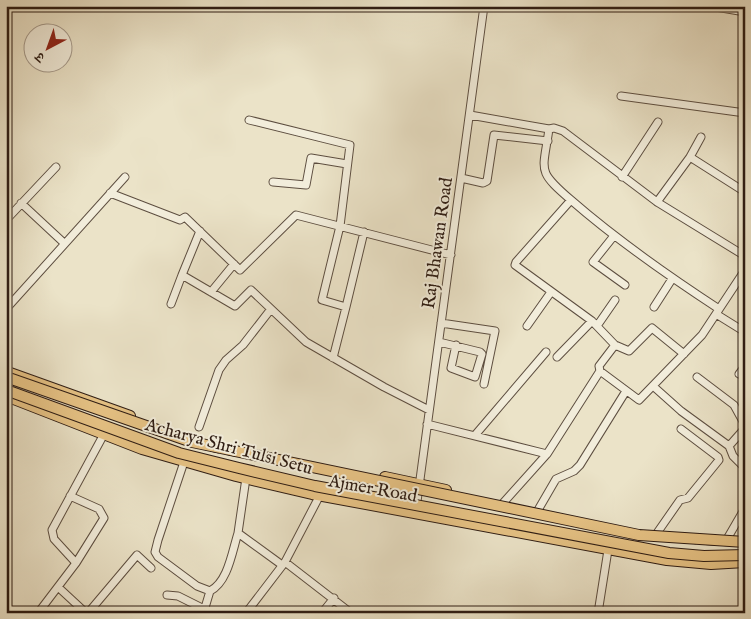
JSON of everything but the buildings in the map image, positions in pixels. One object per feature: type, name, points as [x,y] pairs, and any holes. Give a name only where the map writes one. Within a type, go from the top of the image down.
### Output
[{"type":"highway","name":"Ajmer Road","points":[[6,372],[192,437],[503,503],[657,533],[745,540]]},
{"type":"highway","name":"Acharya Shri Tulsi Setu","points":[[6,377],[192,442],[639,535],[708,541],[745,540]]},
{"type":"highway","name":"Acharya Shri Tulsi Setu","points":[[6,390],[179,453],[316,486],[668,553],[704,556],[745,555]]},
{"type":"highway","name":"Ajmer Road","points":[[6,396],[104,434],[184,462],[320,495],[608,550],[676,561],[711,564],[745,562]]},
{"type":"highway","points":[[92,429],[103,405]]},
{"type":"street","name":"Raj Bhawan Road","points":[[415,513],[484,6]]},
{"type":"street","points":[[710,6],[745,12]]},
{"type":"street","points":[[621,96],[745,113]]},
{"type":"street","points":[[470,115],[563,131],[657,202],[745,256]]},
{"type":"street","points":[[249,120],[350,145],[340,226],[322,300],[346,307]]},
{"type":"street","points":[[622,177],[658,122]]},
{"type":"street","points":[[550,129],[544,170],[548,180],[614,237],[745,332]]},
{"type":"street","points":[[461,178],[487,181],[494,135],[548,141]]},
{"type":"street","points":[[657,202],[690,157],[701,137]]},
{"type":"street","points":[[690,157],[745,192]]},
{"type":"street","points":[[273,182],[306,185],[311,158],[347,164]]},
{"type":"street","points":[[6,220],[56,167]]},
{"type":"street","points":[[6,309],[125,177]]},
{"type":"street","points":[[110,193],[180,220],[185,217],[240,270],[296,215],[450,255]]},
{"type":"street","points":[[571,200],[515,265],[594,323],[615,345],[629,351],[652,328],[684,354]]},
{"type":"street","points":[[21,203],[64,243]]},
{"type":"street","points":[[171,304],[200,231]]},
{"type":"street","points":[[333,358],[364,232]]},
{"type":"street","points":[[614,237],[593,262],[625,285]]},
{"type":"street","points":[[211,292],[234,264]]},
{"type":"street","points":[[600,371],[639,400],[702,335],[745,270]]},
{"type":"street","points":[[182,275],[235,306],[251,290],[306,342],[384,387],[429,410]]},
{"type":"street","points":[[654,308],[672,278]]},
{"type":"street","points":[[527,326],[551,292]]},
{"type":"street","points":[[557,357],[594,323],[615,300]]},
{"type":"street","points":[[199,427],[219,370],[226,360],[242,346],[271,309]]},
{"type":"street","points":[[441,323],[495,331],[484,384]]},
{"type":"street","points":[[439,342],[456,345],[481,353],[476,377],[451,368],[456,345]]},
{"type":"street","points":[[503,503],[548,454],[600,371],[599,366],[615,345]]},
{"type":"street","points":[[476,434],[546,352]]},
{"type":"street","points":[[739,374],[745,366]]},
{"type":"street","points":[[697,377],[734,405],[745,426],[729,446]]},
{"type":"street","points":[[653,386],[681,411],[729,446],[733,456],[745,468]]},
{"type":"street","points":[[538,510],[556,479],[574,471],[580,465],[626,391]]},
{"type":"street","points":[[428,424],[476,434],[548,454]]},
{"type":"street","points":[[657,533],[680,500],[688,498],[719,460],[718,457],[681,429]]},
{"type":"street","points":[[76,562],[54,540],[52,530],[104,434]]},
{"type":"street","points":[[184,462],[155,552],[158,558],[174,570],[197,586],[210,591]]},
{"type":"street","points":[[167,595],[178,596],[201,611],[210,591],[218,587],[223,580],[238,533],[246,478]]},
{"type":"street","points":[[246,613],[283,563],[320,495]]},
{"type":"street","points":[[38,613],[76,562],[104,518],[99,509],[70,496]]},
{"type":"street","points":[[727,539],[745,508]]},
{"type":"street","points":[[238,533],[334,598],[351,613]]},
{"type":"street","points":[[598,613],[608,550]]},
{"type":"street","points":[[58,587],[87,613],[137,556],[150,568]]},
{"type":"street","points":[[322,613],[334,598]]},
{"type":"railway","points":[[6,380],[207,450],[638,537],[745,546]]}]
